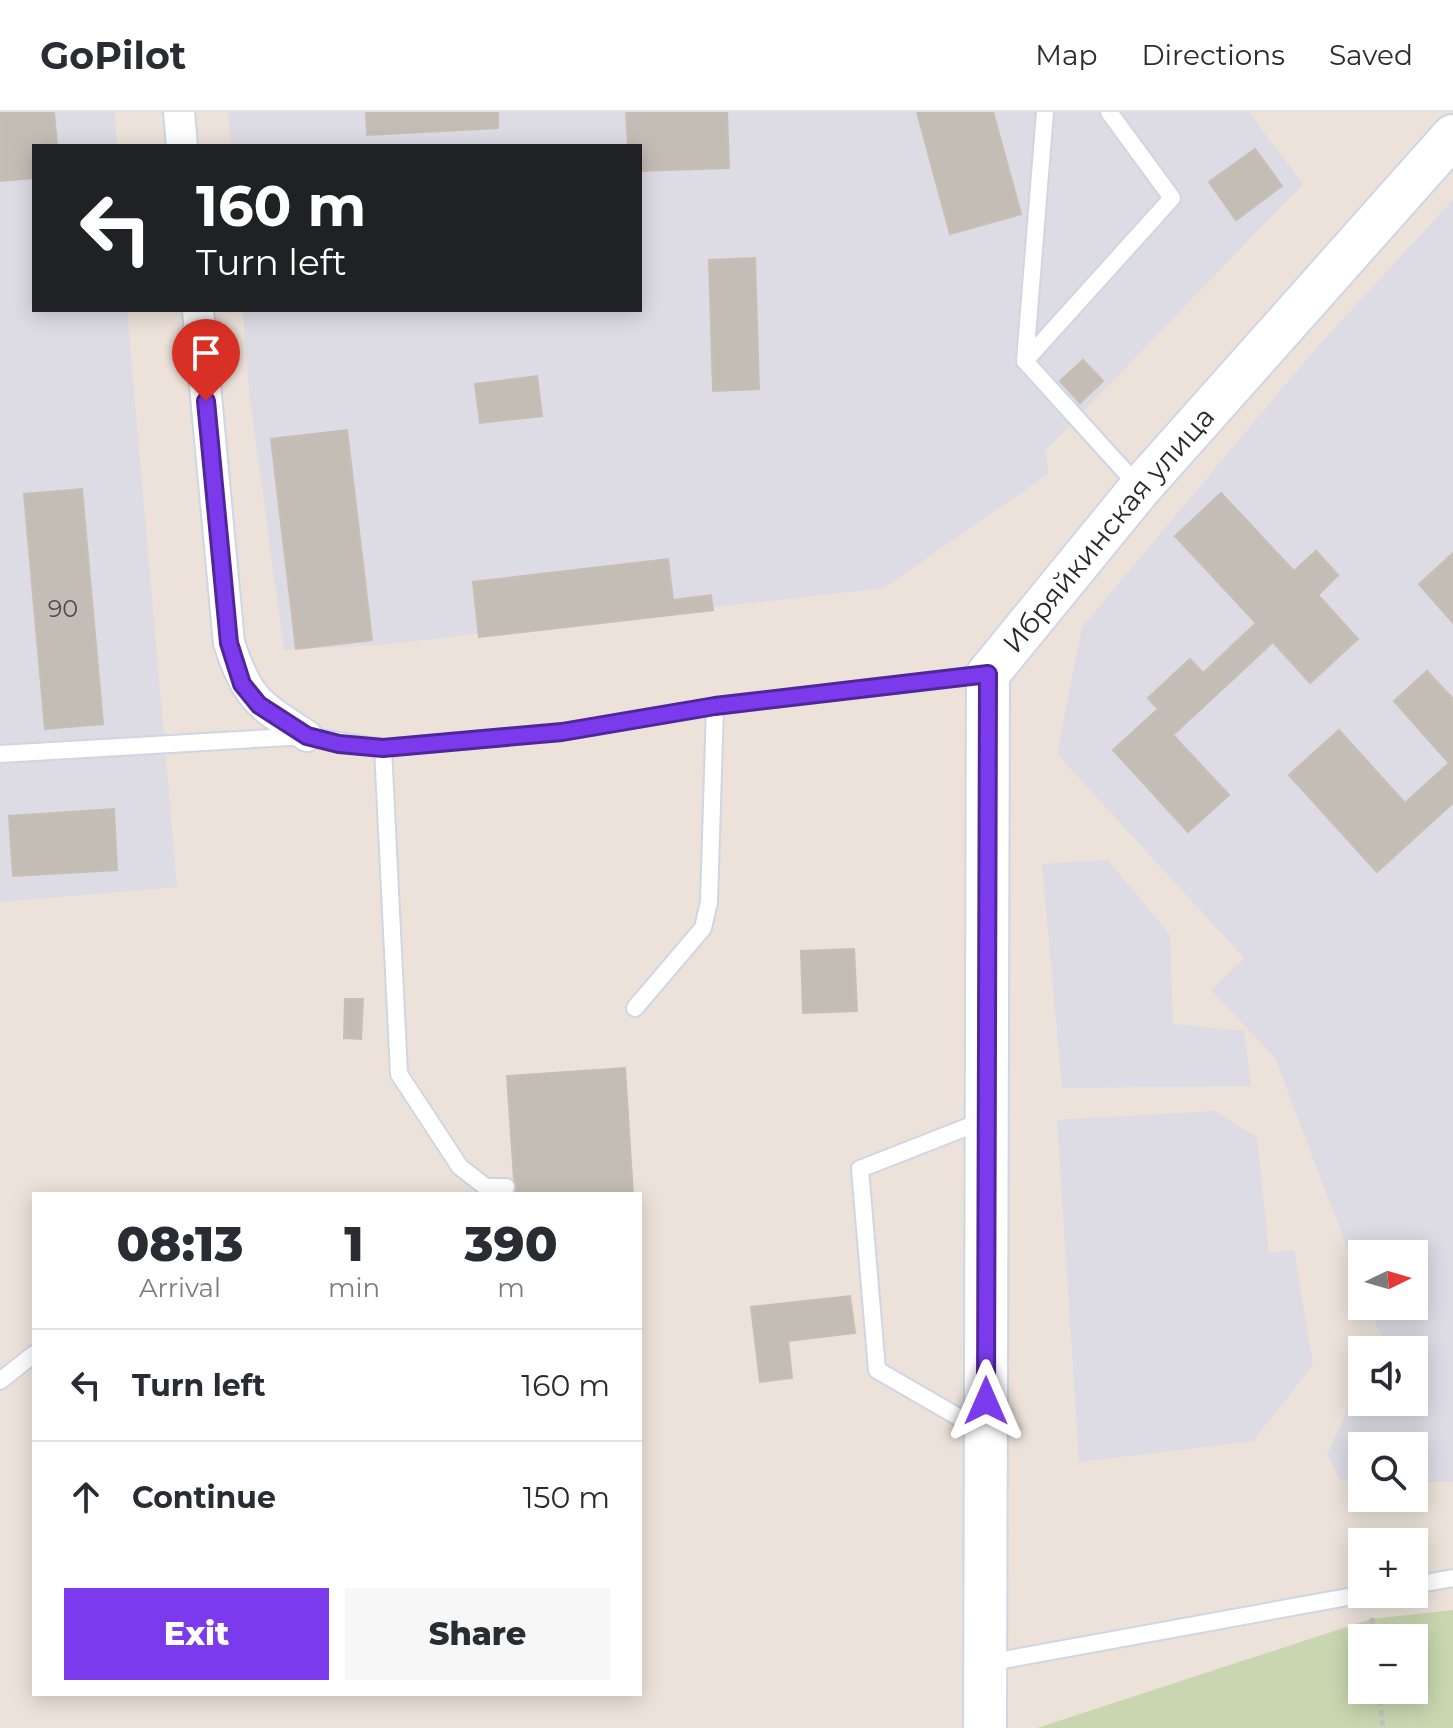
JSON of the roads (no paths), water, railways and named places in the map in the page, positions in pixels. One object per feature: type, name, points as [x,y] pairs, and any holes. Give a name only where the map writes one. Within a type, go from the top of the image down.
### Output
[{"type":"street","points":[[179,112],[182,144]]},
{"type":"street","name":"Ибряйкинская улица","points":[[985,1728],[988,674],[1140,488],[1453,136]]},
{"type":"street","points":[[198,312],[229,643],[242,684],[259,705],[307,736]]},
{"type":"lane","points":[[1045,112],[1025,361],[1140,488]]},
{"type":"lane","points":[[1025,361],[1172,198],[1109,112]]},
{"type":"lane","points":[[0,754],[307,736],[339,744],[383,748],[562,732],[715,706],[988,674]]},
{"type":"lane","points":[[635,1008],[703,928],[709,902],[715,706]]},
{"type":"lane","points":[[383,748],[399,1074],[460,1167],[486,1187],[506,1187]]},
{"type":"lane","points":[[986,1433],[877,1370],[860,1169],[987,1119]]},
{"type":"lane","points":[[0,1381],[32,1356]]},
{"type":"lane","points":[[1428,1582],[1453,1578]]},
{"type":"lane","points":[[985,1664],[1348,1597]]}]
